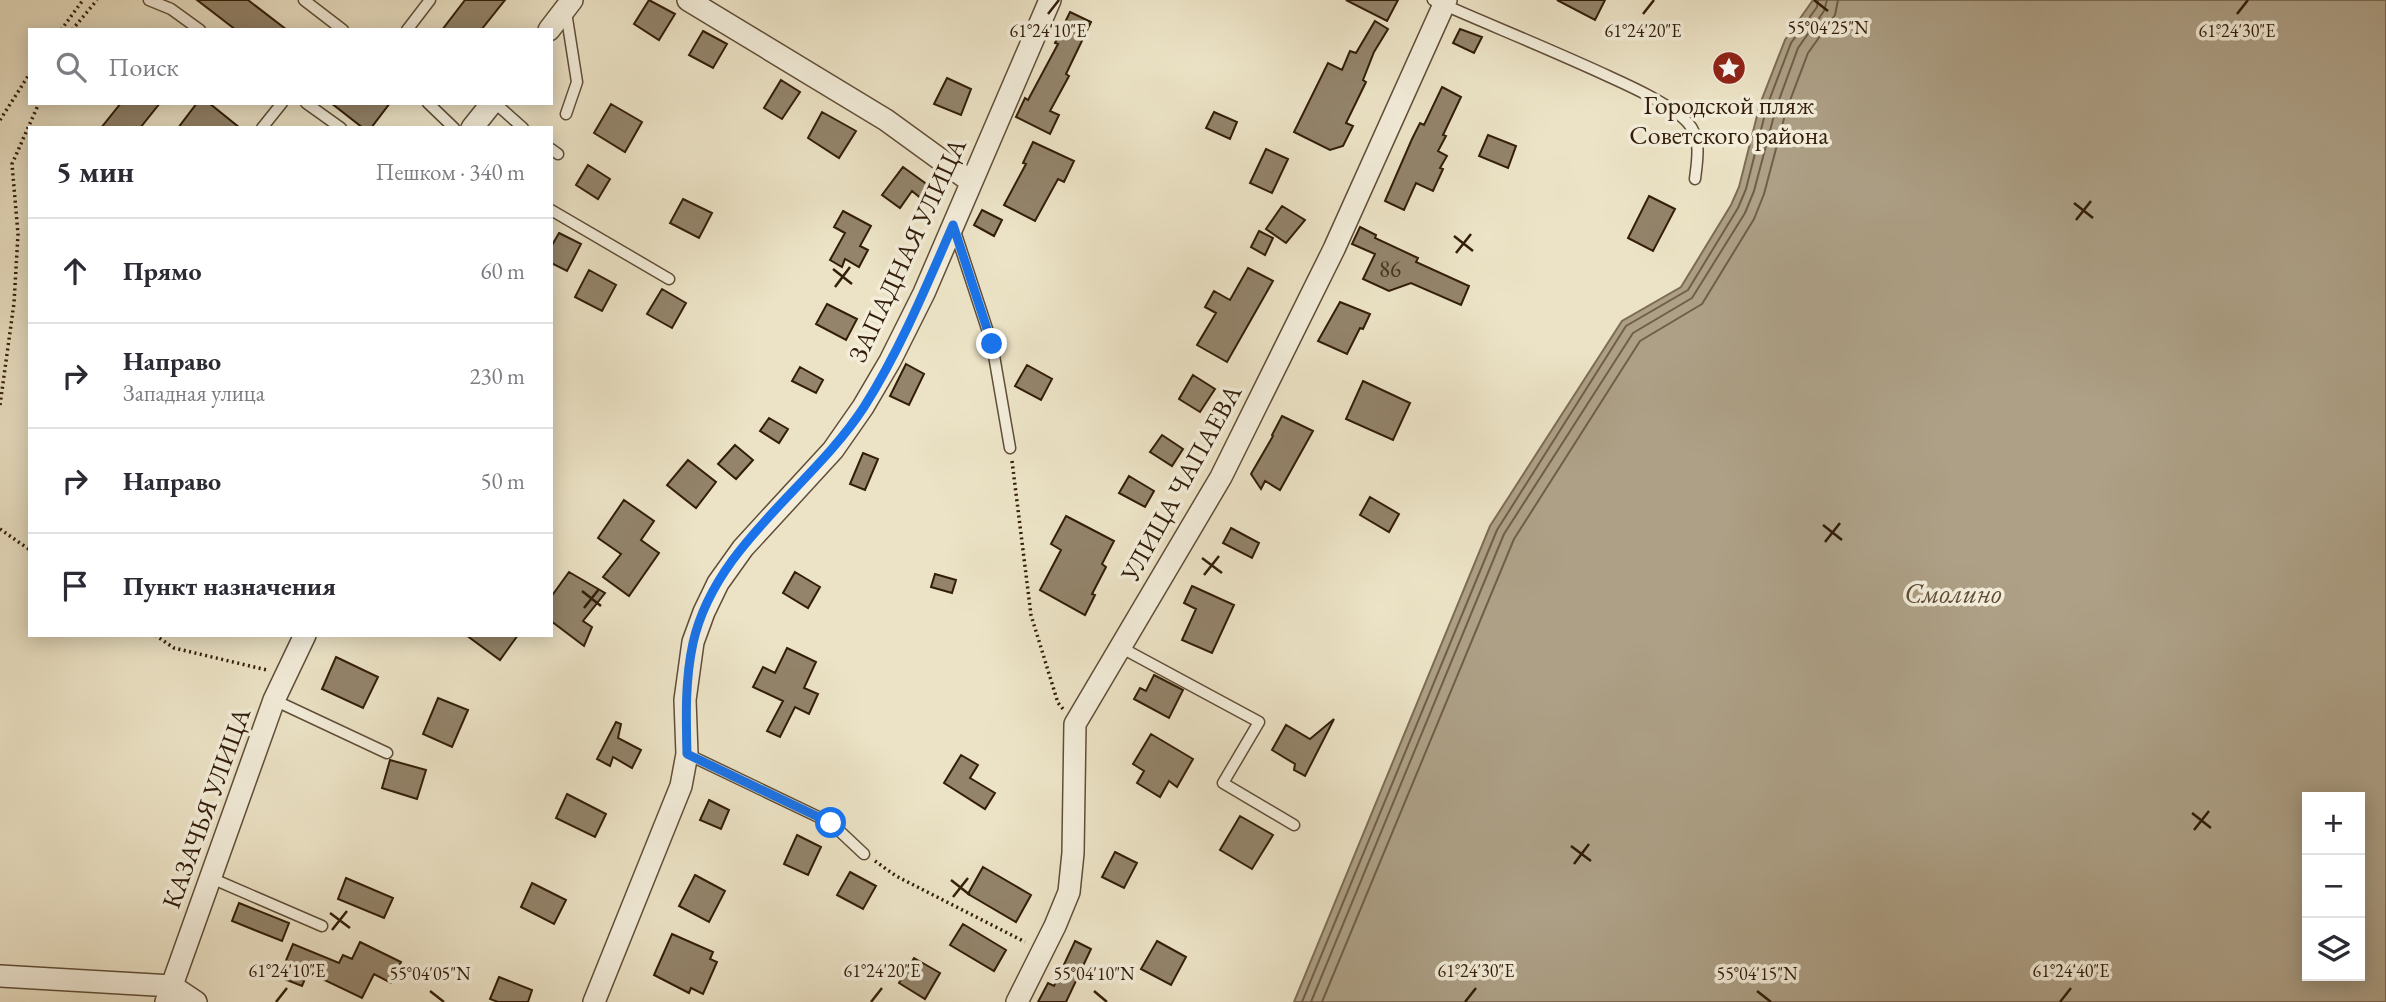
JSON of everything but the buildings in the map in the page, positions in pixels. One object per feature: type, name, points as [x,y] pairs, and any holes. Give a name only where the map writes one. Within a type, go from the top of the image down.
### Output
[{"type":"street","points":[[688,0],[886,120],[970,181]]},
{"type":"street","name":"ЗАПАДНАЯ УЛИЦА","points":[[594,1002],[681,786],[687,754],[685,701],[693,642],[704,612],[718,583],[743,548],[833,450],[890,361],[924,293],[1050,0]]},
{"type":"street","name":"УЛИЦА ЧАПАЕВА","points":[[1017,1002],[1069,892],[1073,853],[1075,724],[1221,477],[1334,250],[1441,2]]},
{"type":"street","points":[[551,28],[569,4]]},
{"type":"street","points":[[474,126],[491,105]]},
{"type":"street","name":"КАЗАЧЬЯ УЛИЦА","points":[[169,994],[274,700],[304,637]]},
{"type":"street","points":[[0,976],[169,994],[196,1002]]},
{"type":"lane","points":[[149,0],[171,9],[197,28]]},
{"type":"lane","points":[[304,0],[340,28]]},
{"type":"lane","points":[[409,28],[430,0]]},
{"type":"lane","points":[[1441,2],[1647,94],[1689,123],[1696,137],[1698,155],[1695,180]]},
{"type":"lane","points":[[566,114],[577,82],[569,4]]},
{"type":"lane","points":[[264,126],[280,105]]},
{"type":"lane","points":[[309,105],[338,126]]},
{"type":"lane","points":[[430,105],[452,126]]},
{"type":"lane","points":[[495,105],[521,126]]},
{"type":"lane","points":[[553,211],[669,279]]},
{"type":"lane","points":[[953,225],[992,344],[1010,448]]},
{"type":"lane","points":[[1120,647],[1259,722],[1223,783],[1294,825]]},
{"type":"lane","points":[[274,700],[387,752]]},
{"type":"lane","points":[[687,754],[831,823],[864,854]]},
{"type":"lane","points":[[211,878],[322,926]]},
{"type":"path","points":[[62,28],[83,0]]},
{"type":"path","points":[[74,28],[97,0]]},
{"type":"path","points":[[0,120],[28,76]]},
{"type":"path","points":[[29,126],[39,105]]},
{"type":"path","points":[[0,405],[15,303],[18,234],[12,164],[28,129]]},
{"type":"path","points":[[1010,448],[1031,615],[1058,703],[1075,724]]},
{"type":"path","points":[[0,529],[28,549]]},
{"type":"path","points":[[158,637],[174,648],[286,674]]},
{"type":"path","points":[[864,854],[896,876],[1042,951]]},
{"type":"water","name":"Смолино","points":[[1813,0],[2386,0],[2386,1002],[1294,1002],[1490,526],[1622,321],[1681,287],[1731,205],[1739,187],[1760,104],[1785,40]]},
{"type":"place","name":"Городской пляж Советского района","points":[[1729,68]]},
{"type":"route","points":[[831,823],[687,754],[685,701],[693,642],[718,583],[743,548],[833,450],[863,407],[890,361],[924,293],[953,225],[992,344]]}]
